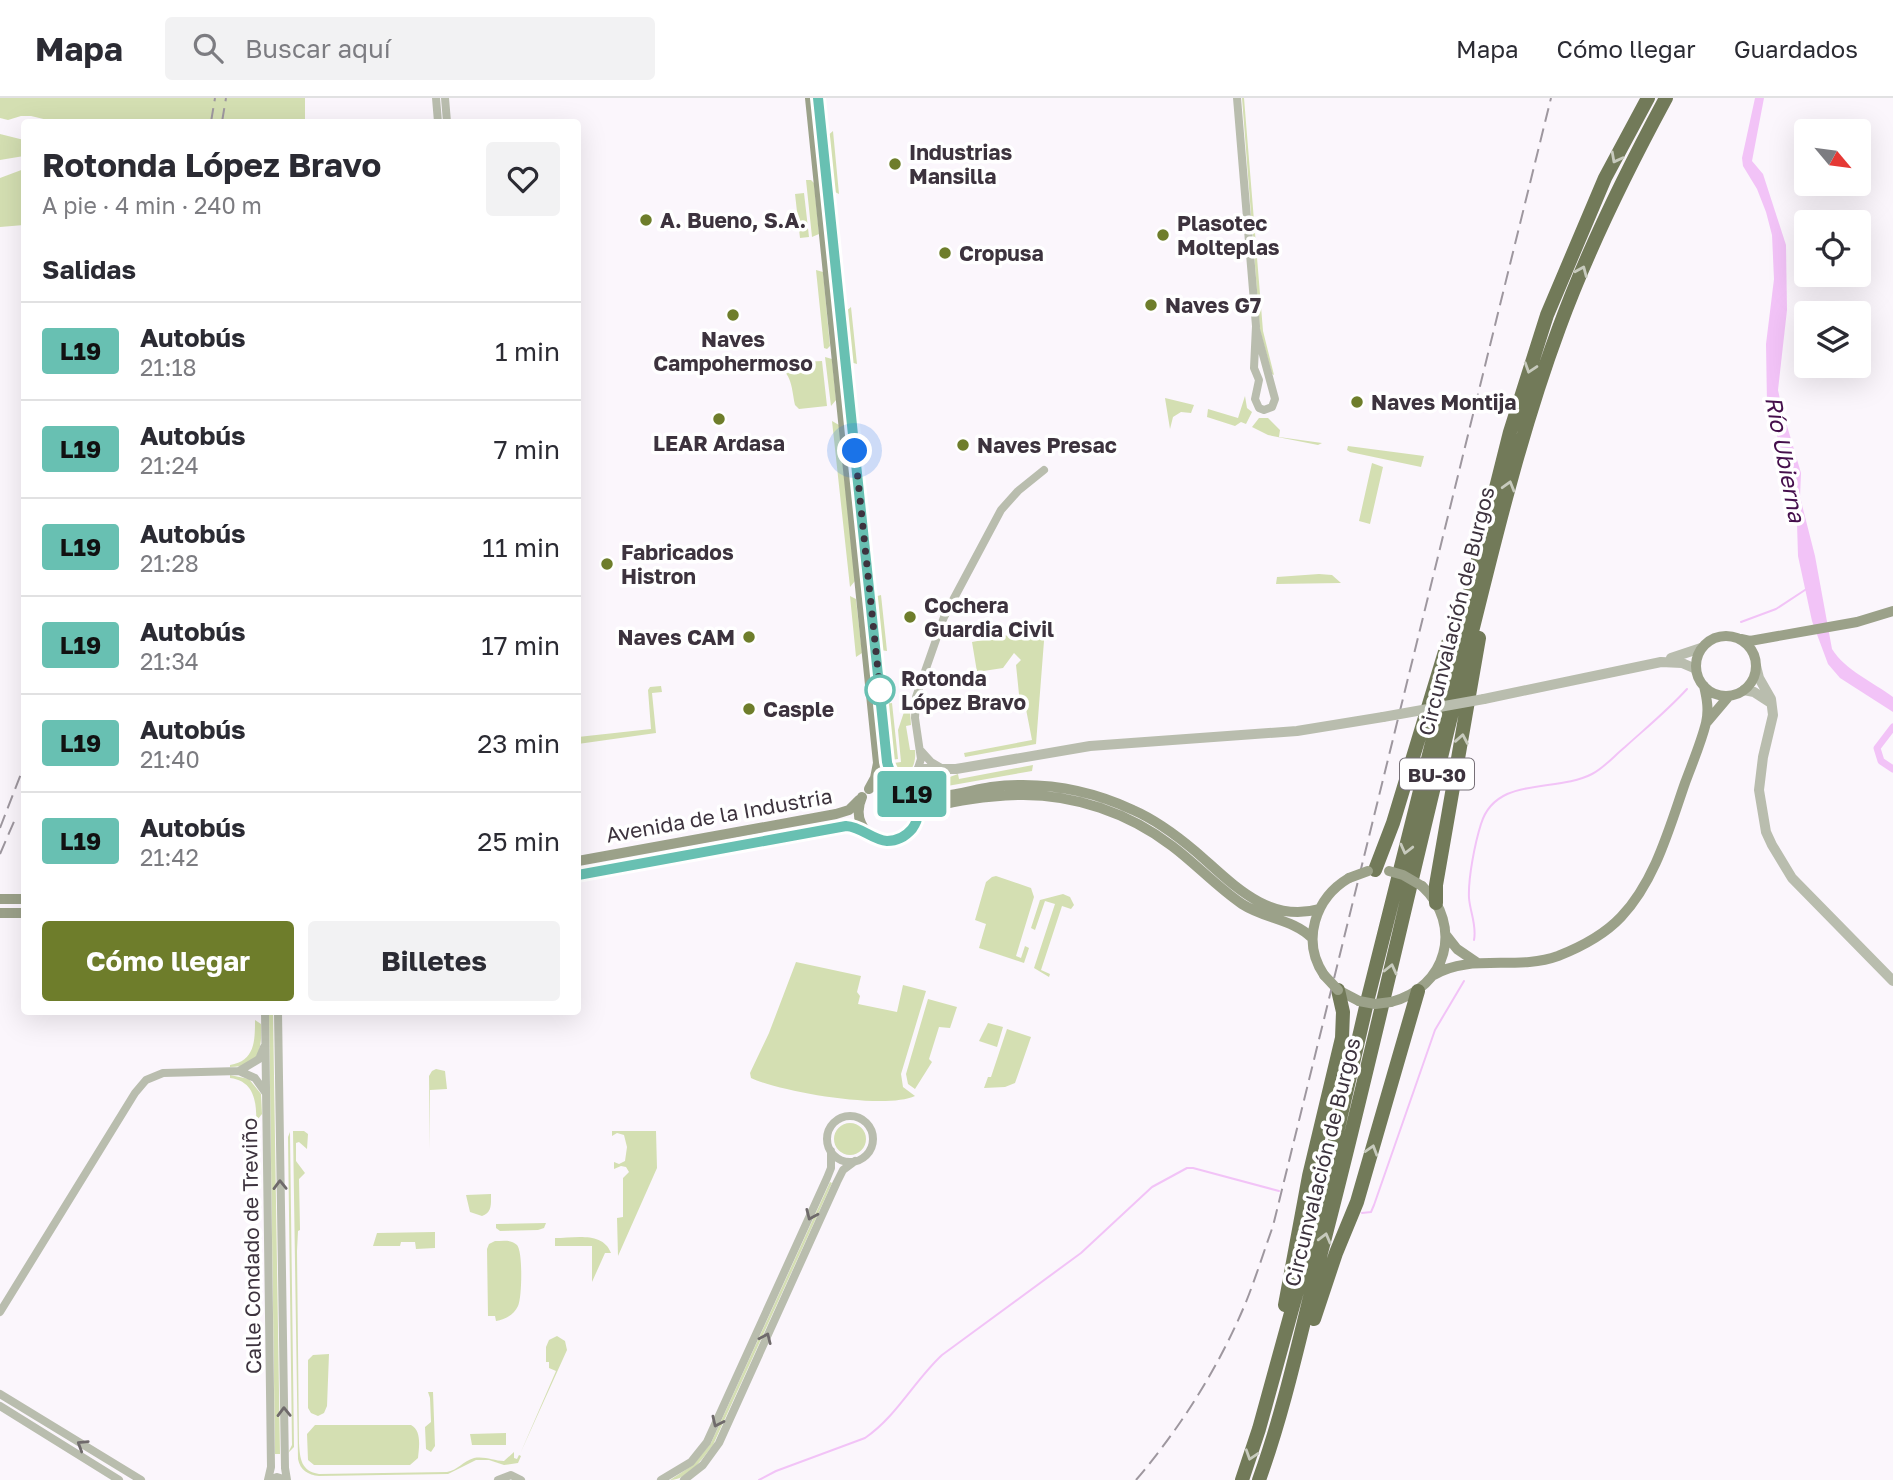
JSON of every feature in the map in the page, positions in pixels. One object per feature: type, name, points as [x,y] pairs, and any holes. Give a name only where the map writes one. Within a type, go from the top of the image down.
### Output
[{"type":"highway","name":"Circunvalación de Burgos","points":[[1261,1475],[1361,1101],[1493,522],[1510,432],[1547,315],[1605,178],[1648,98]]},
{"type":"highway","name":"Circunvalación de Burgos","points":[[1242,1480],[1259,1429],[1318,1215],[1368,998],[1493,522],[1564,315],[1622,183],[1666,98]]},
{"type":"highway","points":[[1377,871],[1472,557],[1493,522]]},
{"type":"highway","points":[[1436,902],[1436,885],[1493,522]]},
{"type":"highway","points":[[1259,1429],[1309,1176],[1342,1038],[1343,1012],[1338,990]]},
{"type":"highway","points":[[1261,1475],[1336,1253],[1357,1202],[1418,991]]},
{"type":"main road","points":[[810,98],[878,762],[876,778],[858,808],[859,820],[864,830],[883,841],[902,837],[910,831],[922,813],[933,807],[992,797],[1043,796],[1087,804],[1119,815],[1151,831],[1241,903],[1262,915],[1303,929],[1312,938]]},
{"type":"main road","points":[[818,98],[887,762],[890,773],[905,788],[917,806],[916,820]]},
{"type":"main road","points":[[1434,975],[1443,956],[1446,935],[1436,902],[1422,886],[1403,874],[1377,871],[1349,877],[1331,891],[1319,909],[1313,925],[1312,938],[1317,960],[1324,975],[1338,990],[1359,1001],[1375,1004],[1391,1002],[1418,991],[1434,975],[1455,964],[1533,962],[1555,957],[1581,946],[1620,918],[1647,881],[1662,848],[1706,724],[1708,700],[1696,669],[1701,648],[1718,637],[1733,636],[1750,642],[1836,626],[1893,611]]},
{"type":"main road","points":[[1704,686],[1720,695],[1744,690],[1750,683],[1764,646],[1775,637]]},
{"type":"main road","points":[[1741,639],[1751,650],[1756,664]]},
{"type":"main road","points":[[1706,724],[1729,695]]},
{"type":"main road","points":[[865,793],[885,782],[931,797],[1017,785],[1085,792],[1150,818],[1235,886],[1266,906],[1304,914],[1319,909]]},
{"type":"main road","name":"Avenida de la Industria","points":[[581,860],[836,814],[849,810],[865,793]]},
{"type":"main road","name":"Avenida de la Industria","points":[[581,874],[846,826],[858,828],[873,837]]},
{"type":"main road","points":[[0,899],[21,899]]},
{"type":"main road","points":[[0,913],[21,913]]},
{"type":"main road","points":[[1446,935],[1457,949],[1482,964]]},
{"type":"street","points":[[436,98],[438,119]]},
{"type":"street","points":[[445,98],[447,119]]},
{"type":"street","points":[[1237,98],[1256,329],[1254,368],[1264,380],[1266,363],[1256,329]]},
{"type":"street","points":[[905,788],[918,771],[921,750],[915,718],[916,696],[944,617],[1001,510],[1018,491],[1044,471]]},
{"type":"street","points":[[918,771],[956,769],[1090,746],[1283,733],[1484,699],[1661,662],[1701,648]]},
{"type":"street","points":[[1661,662],[1682,663],[1696,669]]},
{"type":"street","points":[[1756,664],[1771,703],[1773,722],[1763,757],[1759,790],[1766,832],[1793,878],[1893,981]]},
{"type":"street","points":[[1744,690],[1754,692],[1771,703]]},
{"type":"street","points":[[921,750],[931,762],[943,769]]},
{"type":"street","name":"Calle Condado de Treviño","points":[[265,1015],[271,1467],[269,1480]]},
{"type":"street","name":"Calle Condado de Treviño","points":[[278,1015],[287,1480]]},
{"type":"street","points":[[239,1071],[259,1059],[266,1041]]},
{"type":"street","points":[[0,1312],[143,1083],[153,1076],[168,1072],[239,1071],[255,1078],[267,1096]]},
{"type":"street","points":[[661,1480],[691,1462],[707,1442],[831,1168],[828,1132],[835,1122],[846,1116],[859,1118],[870,1127],[873,1141],[867,1154],[843,1170],[719,1443],[703,1465],[684,1480]]},
{"type":"street","points":[[831,1151],[839,1159],[855,1161]]},
{"type":"street","points":[[0,1394],[141,1480]]},
{"type":"street","points":[[0,1406],[119,1480]]},
{"type":"street","points":[[498,1480],[510,1475],[521,1480]]},
{"type":"street","points":[[269,1480],[277,1477],[287,1480]]},
{"type":"green space","points":[[0,98],[305,98],[305,119],[44,119],[31,116],[8,120],[0,118]]},
{"type":"green space","points":[[1242,98],[1263,331],[1274,375],[1260,330]]},
{"type":"green space","points":[[833,131],[839,194],[833,191],[826,137]]},
{"type":"green space","points":[[0,134],[21,139],[21,156],[0,160]]},
{"type":"green space","points":[[21,170],[21,225],[0,227],[0,178]]},
{"type":"green space","points":[[806,180],[814,183],[819,234],[812,237]]},
{"type":"green space","points":[[804,193],[809,237],[800,238],[795,194]]},
{"type":"green space","points":[[816,270],[823,272],[830,346],[827,349],[824,348]]},
{"type":"green space","points":[[851,307],[857,364],[850,362],[845,312]]},
{"type":"green space","points":[[825,357],[832,359],[836,400],[831,406]]},
{"type":"green space","points":[[822,361],[827,406],[799,409],[795,405],[789,377],[781,369],[765,367],[764,364]]},
{"type":"green space","points":[[1245,396],[1247,408],[1252,412],[1246,424],[1241,422],[1235,426],[1207,417],[1208,409],[1238,418]]},
{"type":"green space","points":[[1165,398],[1194,405],[1191,413],[1181,412],[1173,417],[1170,429]]},
{"type":"green space","points":[[1259,418],[1268,418],[1280,430],[1279,437],[1322,443],[1318,445],[1268,435],[1252,427]]},
{"type":"green space","points":[[832,421],[839,425],[855,581],[850,587]]},
{"type":"green space","points":[[1348,446],[1424,456],[1421,467],[1350,452],[1347,450]]},
{"type":"green space","points":[[1372,463],[1383,467],[1370,524],[1359,521]]},
{"type":"green space","points":[[1332,575],[1341,583],[1276,584],[1277,577]]},
{"type":"green space","points":[[881,595],[887,651],[880,650],[874,597]]},
{"type":"green space","points":[[850,596],[856,599],[862,653],[856,657]]},
{"type":"green space","points":[[1045,628],[1036,744],[965,757],[964,753],[1032,740],[1025,704],[1020,704],[1016,665],[1021,660],[1014,653],[1003,668],[977,672],[972,642]]},
{"type":"green space","points":[[661,686],[662,692],[652,693],[656,733],[581,744],[581,737],[651,729],[650,687]]},
{"type":"green space","points":[[909,697],[911,725],[906,726],[910,750],[915,750],[915,757],[912,768],[903,775],[894,763],[901,762],[898,730]]},
{"type":"green space","points":[[892,703],[898,759],[891,760],[885,704]]},
{"type":"green space","points":[[1033,765],[1032,771],[936,788],[924,788],[917,783],[922,775],[947,775],[947,778],[958,774],[959,779]]},
{"type":"green space","points":[[996,876],[1031,888],[1034,897],[1016,956],[1021,958],[1025,946],[1029,948],[1024,963],[979,948],[986,924],[975,920],[986,882]]},
{"type":"green space","points":[[1063,894],[1070,897],[1074,905],[1071,909],[1062,906],[1041,970],[1050,974],[1049,977],[1034,968],[1055,904],[1045,901],[1035,930],[1031,928],[1040,900]]},
{"type":"green space","points":[[796,962],[861,976],[857,992],[860,996],[858,1004],[897,1012],[903,985],[926,991],[901,1074],[903,1087],[915,1096],[881,1101],[833,1098],[785,1089],[751,1078],[750,1073],[769,1033]]},
{"type":"green space","points":[[928,999],[957,1007],[950,1028],[939,1027],[929,1059],[932,1062],[915,1089],[908,1084],[906,1074]]},
{"type":"green space","points":[[269,1015],[273,1015],[280,1454],[275,1454]]},
{"type":"green space","points":[[255,1020],[261,1024],[260,1049],[257,1055],[248,1064],[230,1067],[249,1055],[254,1042]]},
{"type":"green space","points":[[988,1023],[1003,1027],[997,1047],[979,1041]]},
{"type":"green space","points":[[1007,1029],[1031,1037],[1015,1083],[1005,1087],[984,1088],[988,1077],[991,1077]]},
{"type":"green space","points":[[436,1069],[445,1071],[447,1089],[430,1090],[430,1150],[429,1076]]},
{"type":"green space","points":[[230,1075],[249,1079],[261,1094],[262,1114],[258,1119],[258,1138],[252,1092],[240,1081],[230,1078]]},
{"type":"green space","points":[[850,1123],[861,1128],[866,1139],[861,1150],[850,1155],[839,1150],[834,1139],[839,1128]]},
{"type":"green space","points":[[293,1131],[304,1131],[308,1134],[307,1149],[299,1142],[296,1143],[296,1161],[305,1173],[299,1179],[300,1230],[297,1251],[299,1443],[305,1467],[319,1474],[447,1472],[474,1458],[504,1461],[514,1452],[514,1458],[521,1456],[518,1463],[504,1465],[489,1460],[476,1460],[448,1474],[319,1476],[303,1469],[298,1459]]},
{"type":"green space","points":[[612,1131],[656,1131],[657,1168],[618,1256],[617,1218],[623,1217],[623,1178],[629,1172],[626,1167],[621,1166],[614,1169],[614,1162],[619,1164],[625,1161],[627,1147],[624,1135],[617,1133],[612,1136]]},
{"type":"green space","points":[[290,1132],[294,1447],[288,1453],[292,1445]]},
{"type":"green space","points":[[830,1182],[832,1183],[713,1445],[689,1472],[670,1480],[693,1465],[711,1443]]},
{"type":"green space","points":[[491,1194],[488,1212],[482,1216],[470,1212],[466,1195]]},
{"type":"green space","points":[[546,1223],[544,1228],[538,1230],[500,1231],[496,1228],[496,1224]]},
{"type":"green space","points":[[435,1232],[435,1248],[416,1249],[415,1242],[401,1242],[400,1246],[373,1246],[377,1233]]},
{"type":"green space","points":[[555,1238],[595,1239],[602,1241],[611,1253],[605,1253],[592,1282],[592,1246],[555,1246]]},
{"type":"green space","points":[[509,1241],[517,1245],[521,1275],[518,1306],[509,1316],[496,1321],[495,1316],[488,1316],[487,1249],[489,1244]]},
{"type":"green space","points":[[557,1336],[565,1341],[567,1350],[520,1454],[556,1371],[549,1368],[549,1362],[546,1362],[546,1347],[549,1340]]},
{"type":"green space","points":[[329,1354],[327,1406],[324,1413],[318,1416],[308,1408],[308,1360],[313,1355]]},
{"type":"green space","points":[[428,1392],[433,1392],[435,1446],[431,1452],[426,1449],[425,1427],[431,1422]]},
{"type":"green space","points":[[315,1425],[411,1425],[418,1435],[418,1458],[410,1465],[314,1465],[308,1460],[307,1434]]},
{"type":"green space","points":[[506,1433],[506,1445],[472,1445],[470,1434]]},
{"type":"water","name":"Río Ubierna","points":[[1755,98],[1764,98],[1752,161],[1763,174],[1786,245],[1787,310],[1778,390],[1801,473],[1800,497],[1815,556],[1832,649],[1852,669],[1893,697],[1893,712],[1840,678],[1828,664],[1812,621],[1798,556],[1797,523],[1784,499],[1780,445],[1767,404],[1766,344],[1774,279],[1772,235],[1766,212],[1757,189],[1743,166],[1742,158]]},
{"type":"waterway","points":[[1741,622],[1776,609],[1808,588]]},
{"type":"waterway","points":[[1474,940],[1469,898],[1472,861],[1481,824],[1489,809],[1500,798],[1513,792],[1578,780],[1592,774],[1657,719],[1687,689]]},
{"type":"waterway","points":[[1893,727],[1877,748],[1881,761],[1893,769]]},
{"type":"waterway","points":[[1362,1213],[1371,1212],[1435,1030],[1464,981]]},
{"type":"waterway","points":[[759,1480],[776,1471],[865,1438],[887,1419],[942,1355],[1081,1253],[1152,1187],[1187,1168],[1193,1168],[1279,1191]]},
{"type":"railway","points":[[212,119],[215,98]]},
{"type":"railway","points":[[222,119],[226,98]]},
{"type":"railway","points":[[1136,1480],[1183,1418],[1224,1350],[1246,1302],[1273,1226],[1551,98]]},
{"type":"railway","points":[[0,828],[21,774]]},
{"type":"railway","points":[[0,854],[16,817]]},
{"type":"bus line","name":"L19","points":[[581,874],[846,826],[858,828],[883,841],[892,841],[910,831],[916,820],[917,806],[912,795],[904,786],[898,784],[890,773],[887,762],[818,98]]},
{"type":"place","name":"Industrias Mansilla","points":[[895,164]]},
{"type":"place","name":"A. Bueno, S.A.","points":[[646,220]]},
{"type":"place","name":"Plasotec Molteplas","points":[[1163,235]]},
{"type":"place","name":"Cropusa","points":[[945,253]]},
{"type":"place","name":"Naves G7","points":[[1151,305]]},
{"type":"place","name":"Naves Campohermoso","points":[[733,315]]},
{"type":"place","name":"Naves Montija","points":[[1357,402]]},
{"type":"place","name":"LEAR Ardasa","points":[[719,419]]},
{"type":"place","name":"Naves Presac","points":[[963,445]]},
{"type":"place","name":"Fabricados Histron","points":[[607,564]]},
{"type":"place","name":"Cochera Guardia Civil","points":[[910,617]]},
{"type":"place","name":"Naves CAM","points":[[749,637]]},
{"type":"place","name":"Rotonda López Bravo","points":[[880,690]]},
{"type":"place","name":"Casple","points":[[749,709]]},
{"type":"route","points":[[855,451],[880,690]]}]
